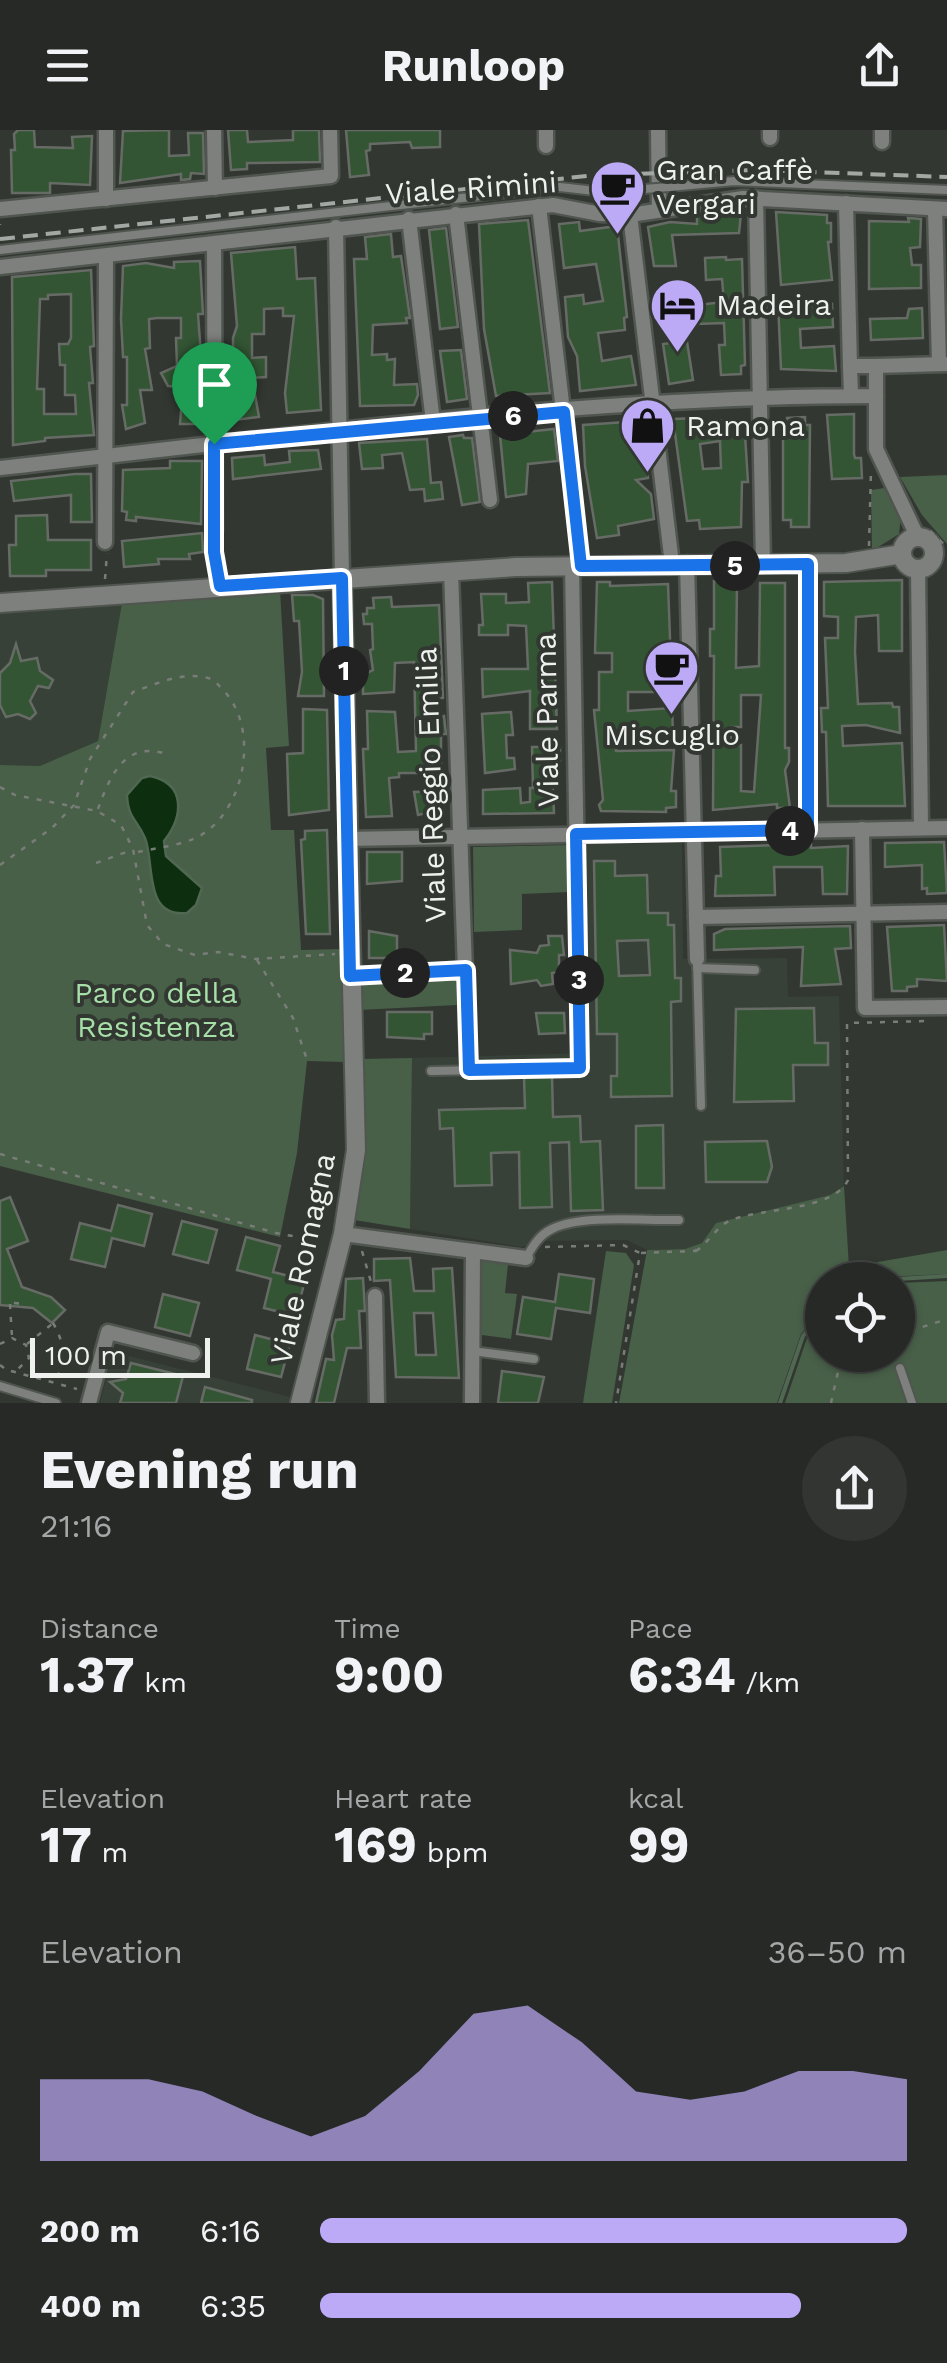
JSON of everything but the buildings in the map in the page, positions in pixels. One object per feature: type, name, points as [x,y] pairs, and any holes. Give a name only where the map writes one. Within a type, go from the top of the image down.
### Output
[{"type":"street","points":[[106,130],[106,199]]},
{"type":"street","points":[[214,130],[214,188]]},
{"type":"street","points":[[0,209],[331,176],[330,130]]},
{"type":"street","points":[[658,130],[659,210]]},
{"type":"street","name":"Viale Rimini","points":[[0,268],[539,206],[564,205],[600,214],[630,215],[726,198],[756,198],[941,209]]},
{"type":"street","points":[[756,198],[761,396],[757,563]]},
{"type":"street","points":[[846,203],[851,396]]},
{"type":"street","name":"Viale Parma","points":[[539,206],[564,412],[576,566],[580,1054]]},
{"type":"street","points":[[850,366],[943,364],[941,209]]},
{"type":"street","points":[[456,214],[490,500]]},
{"type":"street","points":[[630,215],[650,405],[685,563],[697,963]]},
{"type":"street","points":[[409,219],[432,422]]},
{"type":"street","name":"Viale Romagna","points":[[300,1403],[346,1225],[351,1149],[336,227]]},
{"type":"street","points":[[214,244],[215,531]]},
{"type":"street","points":[[105,542],[106,257]]},
{"type":"street","points":[[876,366],[876,448],[918,538]]},
{"type":"street","points":[[0,468],[432,422],[761,396],[876,396]]},
{"type":"street","points":[[918,538],[927,540],[940,556],[918,569],[909,566],[902,554],[905,544],[918,538]]},
{"type":"street","points":[[0,603],[452,571],[744,559],[808,564],[902,554]]},
{"type":"street","points":[[808,564],[808,830]]},
{"type":"street","points":[[918,569],[921,828]]},
{"type":"street","name":"Viale Reggio Emilia","points":[[452,571],[469,1063]]},
{"type":"street","points":[[346,839],[947,828]]},
{"type":"street","points":[[862,829],[866,1016],[947,1007]]},
{"type":"street","points":[[696,917],[947,912]]},
{"type":"street","points":[[346,1225],[526,1258]]},
{"type":"street","points":[[472,1403],[473,1251]]},
{"type":"street","points":[[374,1296],[377,1403]]},
{"type":"street","points":[[90,1398],[109,1328],[193,1354]]},
{"type":"lane","points":[[0,250],[560,187],[595,191],[734,181],[947,190]]},
{"type":"lane","points":[[701,1106],[697,963],[754,970]]},
{"type":"lane","points":[[430,1071],[469,1063],[580,1068],[580,1054]]},
{"type":"lane","points":[[526,1258],[544,1234],[560,1226],[679,1220]]},
{"type":"lane","points":[[472,1351],[534,1359]]},
{"type":"lane","points":[[901,1372],[912,1403]]},
{"type":"lane","points":[[0,1386],[56,1403]]},
{"type":"path","points":[[870,560],[868,484],[876,448]]},
{"type":"path","points":[[215,531],[220,586]]},
{"type":"path","points":[[105,542],[108,560],[104,575],[113,595]]},
{"type":"path","points":[[0,865],[52,828],[74,805],[90,759],[133,692],[189,676],[212,678],[231,700],[242,724],[246,750],[239,781],[223,815],[207,832],[96,863]]},
{"type":"path","points":[[97,811],[112,771],[139,754],[152,750],[164,753]]},
{"type":"path","points":[[0,787],[15,795],[97,811],[121,825],[134,851],[147,925],[163,944],[195,956],[218,952],[256,958],[350,954]]},
{"type":"path","points":[[256,958],[293,1018],[307,1060]]},
{"type":"path","points":[[350,976],[466,970]]},
{"type":"path","points":[[640,1253],[696,1248],[732,1220],[829,1198],[844,1189],[848,1180],[847,1023],[866,1016],[931,1021]]},
{"type":"path","points":[[346,1225],[374,1296]]},
{"type":"path","points":[[12,1338],[12,1304],[23,1304]]},
{"type":"path","points":[[915,1329],[947,1319]]},
{"type":"path","points":[[26,1344],[53,1323],[63,1346],[63,1360],[54,1384]]},
{"type":"path","points":[[0,1344],[12,1338],[26,1344]]},
{"type":"path","points":[[4,1369],[27,1363],[26,1344]]},
{"type":"path","points":[[4,1369],[90,1398]]},
{"type":"path","points":[[831,1403],[838,1372]]},
{"type":"shaded area","points":[[122,603],[98,741],[40,767],[0,765],[0,612]]},
{"type":"shaded area","points":[[150,776],[170,786],[178,802],[175,822],[164,841],[166,856],[202,888],[196,905],[187,913],[163,907],[157,898],[145,838],[129,809],[127,795],[142,778]]},
{"type":"shaded area","points":[[682,843],[683,959],[787,958],[788,997],[839,996],[844,1186],[830,1195],[716,1223],[703,1243],[685,1249],[647,1250],[627,1240],[545,1241],[522,1247],[410,1229],[412,1058],[589,1053],[586,844]]},
{"type":"shaded area","points":[[113,1352],[290,1397],[289,1403],[100,1403]]},
{"type":"green space","points":[[947,475],[947,544],[922,515],[900,477]]},
{"type":"green space","points":[[884,488],[901,516],[899,534],[872,551],[871,490]]},
{"type":"green space","name":"Parco della Resistenza","points":[[280,590],[289,746],[266,748],[271,830],[294,830],[301,950],[342,949],[345,1062],[307,1061],[297,1153],[280,1237],[0,1166],[0,765],[40,766],[98,741],[122,603]]},
{"type":"green space","points":[[569,845],[570,892],[522,894],[522,930],[474,932],[473,847]]},
{"type":"green space","points":[[456,973],[457,1005],[359,1010],[358,978]]},
{"type":"green space","points":[[412,1058],[410,1229],[354,1220],[363,1151],[361,1059]]},
{"type":"green space","points":[[844,1186],[849,1262],[805,1262],[805,1329],[777,1403],[619,1403],[647,1250],[685,1249],[702,1243],[716,1223],[830,1195]]},
{"type":"green space","points":[[947,1250],[947,1274],[915,1276],[915,1262],[878,1262]]},
{"type":"green space","points":[[606,1251],[626,1253],[634,1265],[612,1403],[583,1403]]},
{"type":"green space","points":[[482,1260],[508,1264],[505,1293],[517,1294],[511,1339],[482,1335]]},
{"type":"green space","points":[[947,1281],[947,1403],[785,1403],[805,1344],[805,1372],[915,1372],[915,1282]]},
{"type":"waterway","points":[[915,1278],[947,1276]]},
{"type":"waterway","points":[[780,1403],[805,1334]]},
{"type":"railway","points":[[0,239],[596,175],[759,170],[947,177]]},
{"type":"place","name":"Gran Caffè Vergari","points":[[617,236]]},
{"type":"place","name":"Madeira","points":[[677,354]]},
{"type":"place","name":"Ramona","points":[[647,475]]},
{"type":"place","name":"Miscuglio","points":[[672,716]]},
{"type":"route","points":[[564,412],[581,566],[808,564],[808,830],[576,834],[580,1068],[469,1070],[466,970],[350,976],[342,578],[220,586],[214,552],[214,444],[564,412]]}]
